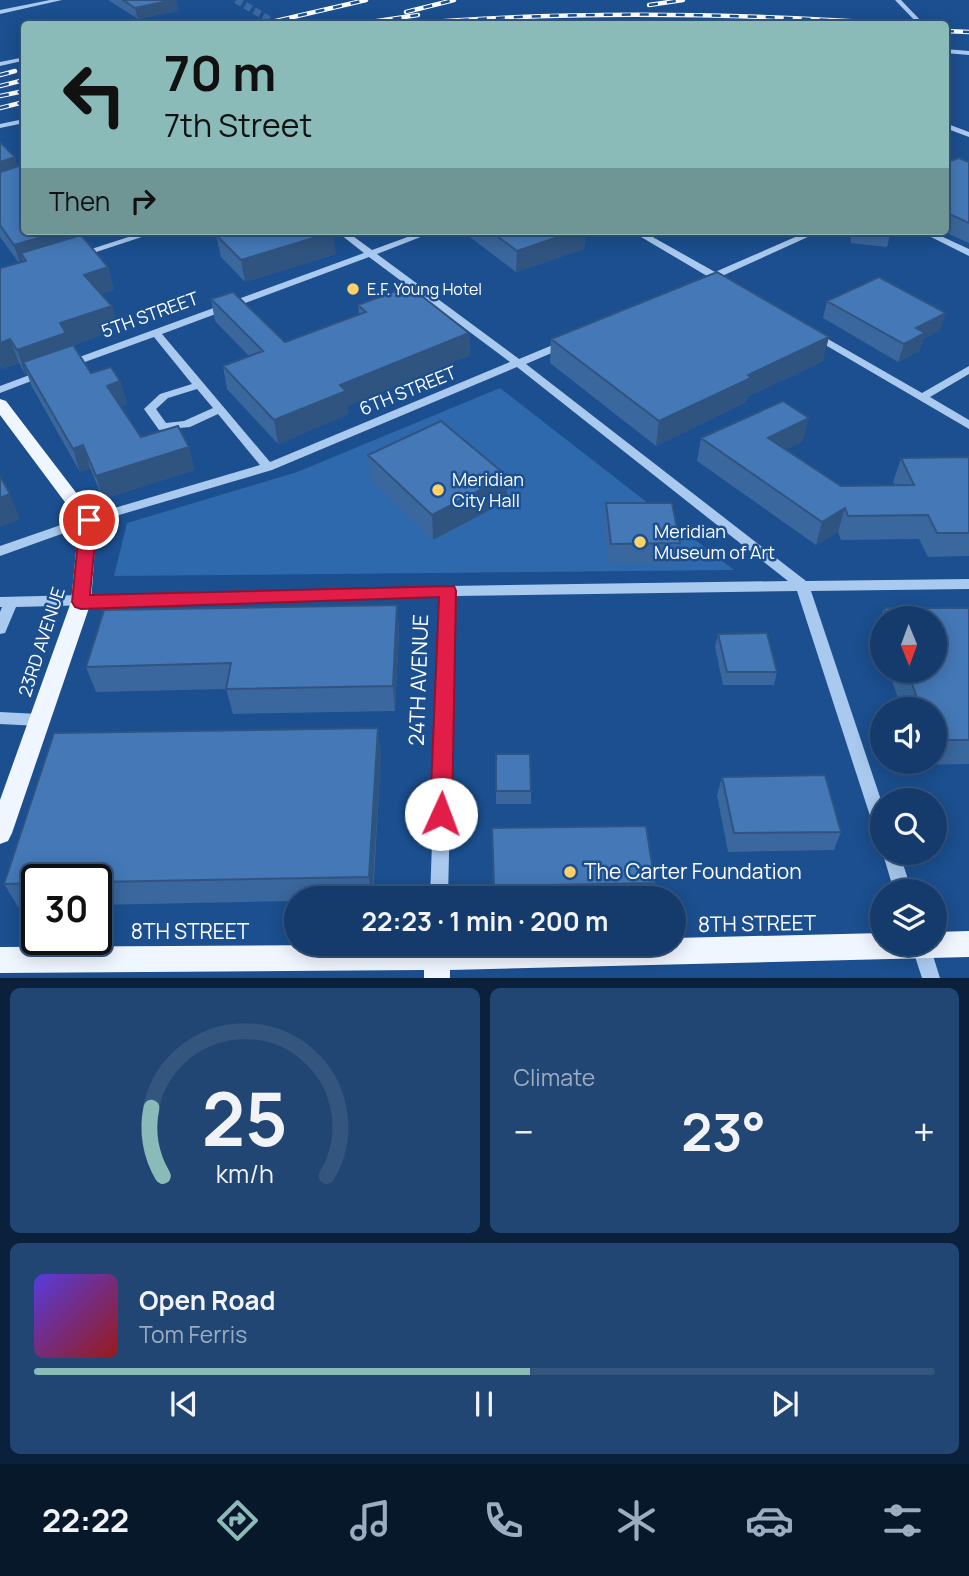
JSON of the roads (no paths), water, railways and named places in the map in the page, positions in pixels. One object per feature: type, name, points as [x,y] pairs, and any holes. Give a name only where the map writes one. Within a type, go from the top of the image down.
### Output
[{"type":"main road","points":[[0,404],[89,520]]},
{"type":"main road","name":"23RD AVENUE","points":[[0,832],[81,602],[89,520]]},
{"type":"main road","name":"8TH STREET","points":[[947,944],[969,944]]},
{"type":"main road","name":"8TH STREET","points":[[0,960],[437,959],[870,946]]},
{"type":"street","points":[[0,12],[42,1],[59,0]]},
{"type":"street","points":[[898,0],[917,21]]},
{"type":"street","points":[[949,51],[969,52]]},
{"type":"street","points":[[0,64],[20,60]]},
{"type":"street","points":[[0,126],[21,122]]},
{"type":"street","points":[[949,127],[969,135]]},
{"type":"street","points":[[65,259],[143,235]]},
{"type":"street","points":[[345,235],[519,364],[802,585],[870,792]]},
{"type":"street","name":"5TH STREET","points":[[0,390],[421,235]]},
{"type":"street","points":[[642,235],[726,283]]},
{"type":"street","points":[[690,287],[808,235]]},
{"type":"street","points":[[931,235],[969,253]]},
{"type":"street","points":[[807,330],[969,425]]},
{"type":"street","points":[[155,332],[268,467]]},
{"type":"street","name":"6TH STREET","points":[[0,551],[89,520],[268,467],[580,337]]},
{"type":"street","points":[[922,397],[969,369]]},
{"type":"street","points":[[200,385],[164,396],[150,409],[163,427],[186,424],[220,409]]},
{"type":"street","points":[[0,629],[5,602],[448,591],[969,584]]},
{"type":"street","name":"24TH AVENUE","points":[[439,886],[448,591]]},
{"type":"street","points":[[0,718],[39,720]]},
{"type":"street","points":[[924,956],[931,978]]},
{"type":"tunnel","points":[[236,0],[272,21]]},
{"type":"railway","points":[[276,21],[366,0]]},
{"type":"railway","points":[[406,12],[454,0]]},
{"type":"railway","points":[[649,5],[683,0]]},
{"type":"railway","points":[[377,21],[418,15]]},
{"type":"railway","points":[[452,21],[590,15],[713,15],[844,21]]},
{"type":"railway","points":[[949,31],[969,32]]},
{"type":"railway","points":[[0,75],[15,71]]},
{"type":"railway","points":[[0,86],[21,81]]},
{"type":"railway","points":[[0,96],[21,92]]},
{"type":"railway","points":[[0,108],[21,103]]},
{"type":"place","name":"E.F. Young Hotel","points":[[353,289]]},
{"type":"place","name":"Meridian City Hall","points":[[438,490]]},
{"type":"place","name":"Meridian Museum of Art","points":[[640,542]]},
{"type":"place","name":"The Carter Foundation","points":[[570,872]]}]
